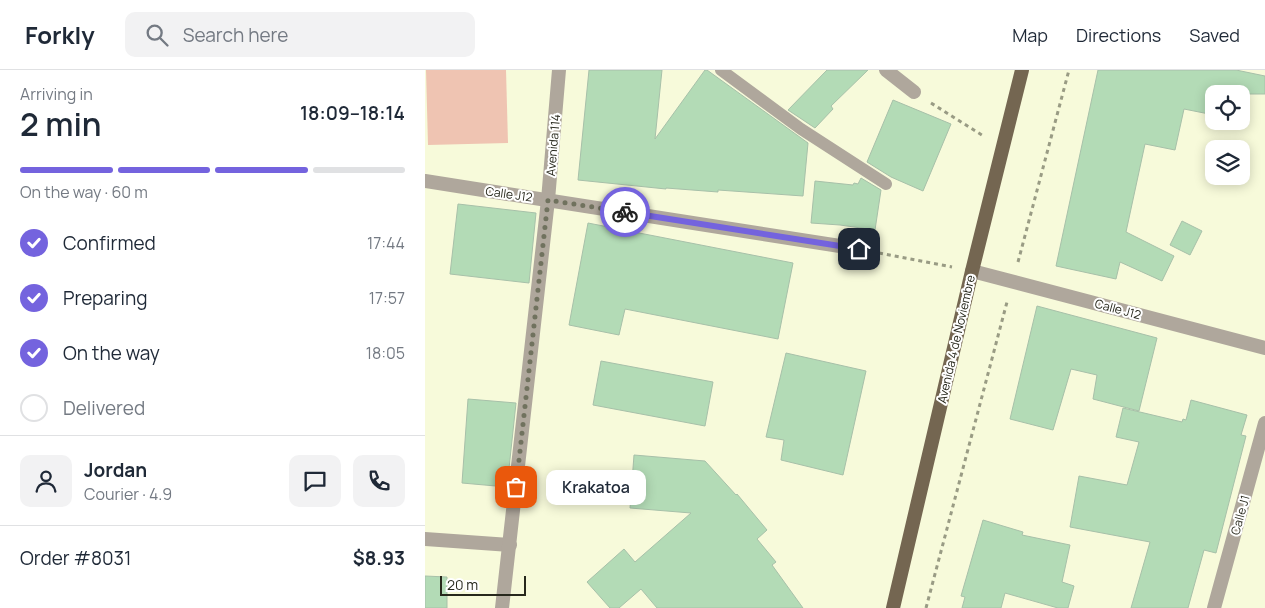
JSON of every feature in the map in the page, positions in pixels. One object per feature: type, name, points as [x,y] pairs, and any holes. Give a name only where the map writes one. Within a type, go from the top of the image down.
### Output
[{"type":"main road","name":"Avenida 4 de Noviembre","points":[[893,608],[972,271],[1022,70]]},
{"type":"street","name":"Avenida 114","points":[[502,608],[548,200],[559,70]]},
{"type":"street","points":[[886,70],[914,92]]},
{"type":"street","name":"Calle J12","points":[[425,181],[859,249]]},
{"type":"street","name":"Calle J12","points":[[972,271],[1265,348]]},
{"type":"street","name":"Calle J1","points":[[1214,608],[1265,423]]},
{"type":"street","points":[[425,539],[510,545]]},
{"type":"lane","points":[[721,70],[801,129],[886,184]]},
{"type":"path","points":[[926,608],[1069,70]]},
{"type":"path","points":[[914,92],[1002,149]]},
{"type":"path","points":[[859,249],[972,271]]},
{"type":"shaded area","points":[[426,70],[506,70],[508,143],[428,145]]},
{"type":"building","points":[[589,70],[662,70],[655,139],[705,70],[707,70],[808,143],[803,196],[718,190],[718,192],[666,189],[578,180]]},
{"type":"building","points":[[827,70],[868,70],[831,106],[833,109],[815,128],[788,110]]},
{"type":"building","points":[[1098,70],[1236,70],[1265,76],[1265,94],[1250,94],[1250,85],[1205,85],[1205,113],[1184,109],[1175,150],[1145,144],[1126,232],[1174,256],[1162,281],[1120,262],[1116,279],[1056,266]]},
{"type":"building","points":[[893,100],[951,124],[923,191],[891,177],[867,162]]},
{"type":"building","points":[[861,178],[881,190],[875,230],[811,223],[815,181],[853,185],[854,183],[858,184]]},
{"type":"building","points":[[458,204],[536,213],[529,283],[450,274]]},
{"type":"building","points":[[1182,221],[1202,231],[1190,255],[1170,245]]},
{"type":"building","points":[[588,223],[793,263],[778,339],[625,309],[619,335],[569,325]]},
{"type":"building","points":[[1037,306],[1157,338],[1139,411],[1093,399],[1097,375],[1071,369],[1053,430],[1010,419]]},
{"type":"building","points":[[786,353],[866,371],[843,475],[781,460],[784,440],[766,437]]},
{"type":"building","points":[[601,361],[713,382],[705,426],[593,405]]},
{"type":"building","points":[[468,399],[516,403],[507,487],[462,483]]},
{"type":"building","points":[[1191,400],[1247,415],[1241,435],[1246,436],[1216,553],[1204,550],[1188,608],[1131,608],[1150,542],[1070,527],[1079,476],[1127,485],[1139,442],[1116,437],[1123,408],[1182,422],[1183,419],[1186,420]]},
{"type":"building","points":[[634,455],[705,461],[737,494],[767,530],[757,539],[776,562],[772,565],[803,608],[657,608],[641,589],[619,608],[610,608],[587,582],[624,549],[635,562],[691,513],[630,508]]},
{"type":"building","points":[[983,520],[1023,532],[1022,535],[1070,545],[1062,582],[1074,586],[1068,608],[1058,608],[1005,593],[1001,608],[962,608],[965,597],[961,596]]},
{"type":"building","points":[[425,576],[447,577],[447,608],[425,608]]},
{"type":"way so far","points":[[516,487],[548,200],[625,212]]},
{"type":"place","name":"Krakatoa","points":[[516,487]]},
{"type":"route","points":[[625,212],[859,249]]}]
